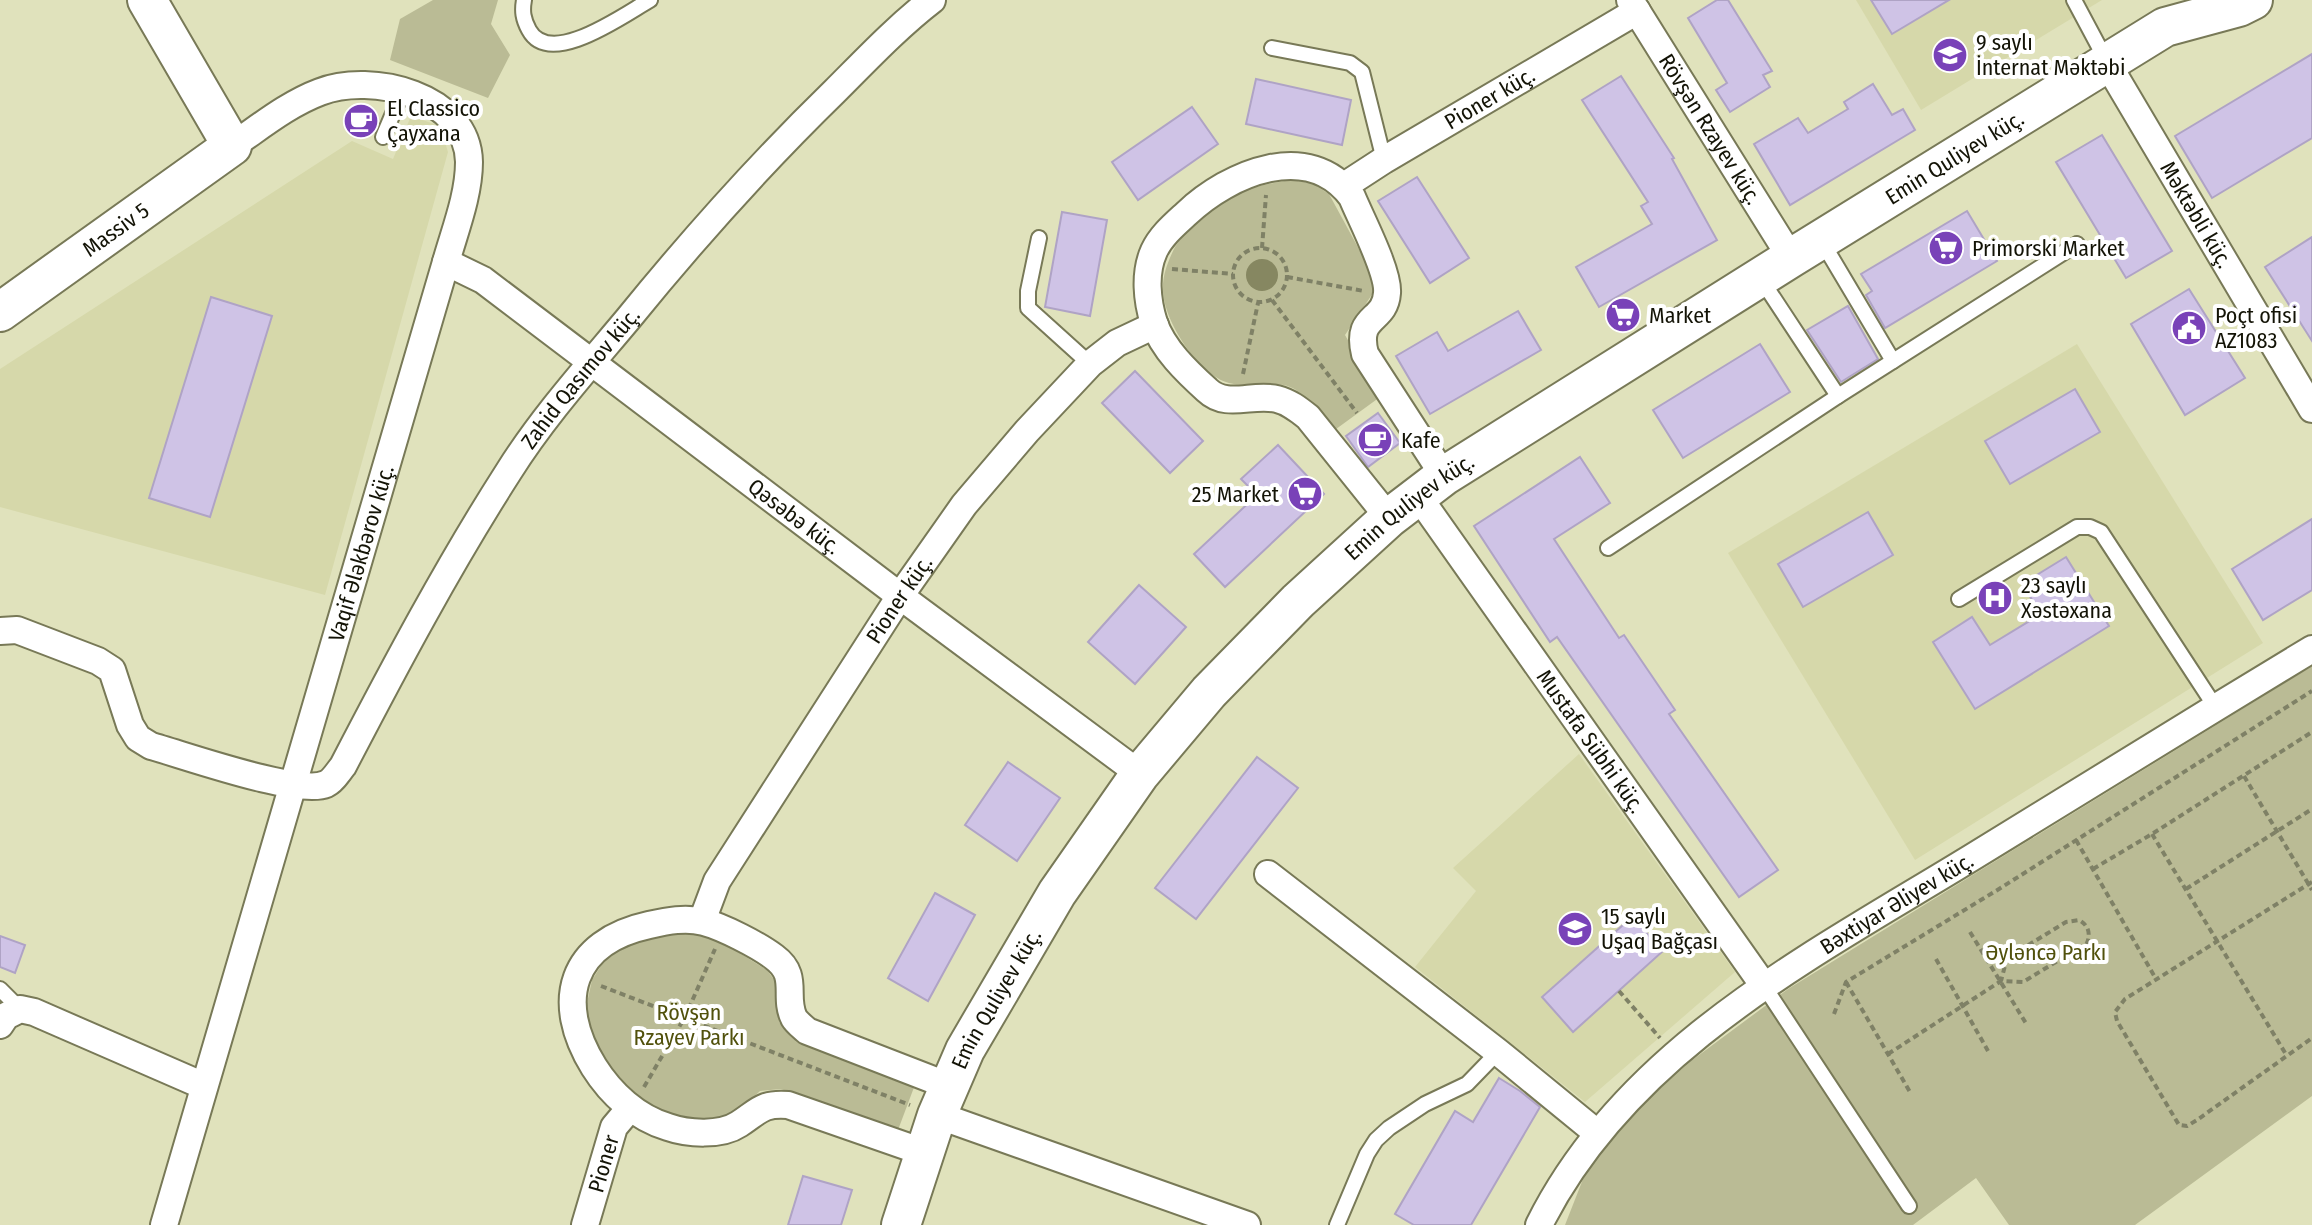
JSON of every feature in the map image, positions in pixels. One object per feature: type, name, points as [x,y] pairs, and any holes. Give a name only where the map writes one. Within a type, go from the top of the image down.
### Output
[{"type":"street","points":[[147,0],[232,146]]},
{"type":"street","name":"Zahid Qasımov küç.","points":[[291,786],[316,787],[330,783],[343,766],[425,609],[482,513],[544,422],[592,362],[672,265],[793,131],[932,0]]},
{"type":"street","name":"Emin Quliyev küç.","points":[[901,1225],[943,1100],[979,1024],[1057,893],[1140,774],[1209,692],[1298,601],[1417,497],[1791,258],[2107,63],[2175,14],[2239,7],[2253,0]]},
{"type":"street","name":"Pioner küç.","points":[[1344,186],[1637,5]]},
{"type":"street","name":"Rövşən Rzayev küç.","points":[[1637,5],[1791,258]]},
{"type":"street","name":"Məktəbli küç.","points":[[2107,63],[2312,409]]},
{"type":"street","name":"Vaqif Ələkbərov küç.","points":[[164,1225],[446,262],[467,183],[469,160],[466,142],[448,114],[425,99],[403,90],[378,86],[322,90],[296,103],[232,146]]},
{"type":"street","name":"Massiv 5","points":[[0,312],[232,146]]},
{"type":"street","points":[[1294,166],[1329,175],[1344,186],[1352,197],[1387,280],[1388,295],[1381,310],[1363,329],[1362,343],[1417,497],[1292,404],[1255,397],[1226,401],[1209,393],[1170,352],[1155,325],[1148,293],[1148,272],[1154,250],[1167,231],[1196,204],[1227,183],[1265,168],[1294,166]]},
{"type":"street","name":"Qəsəbə küç.","points":[[446,262],[483,280],[1140,774]]},
{"type":"street","name":"Pioner küç.","points":[[711,930],[717,881],[900,596],[964,505],[1090,364],[1117,343],[1155,325]]},
{"type":"street","name":"Mustafa Sübhi küç.","points":[[1417,497],[1764,986]]},
{"type":"street","points":[[0,631],[17,630],[98,661],[112,670],[130,725],[138,738],[151,746],[291,786]]},
{"type":"street","name":"Bəxtiyar Əliyev küç.","points":[[1539,1225],[1570,1171],[1618,1107],[1675,1055],[1764,986],[2312,649]]},
{"type":"street","points":[[1268,874],[1498,1052],[1597,1133]]},
{"type":"street","points":[[923,1152],[788,1105],[772,1103],[756,1110],[737,1126],[717,1131],[697,1132],[653,1122],[634,1103],[602,1080],[583,1050],[574,1024],[571,1000],[577,976],[587,958],[629,929],[683,919],[711,930],[723,929],[774,957],[786,968],[795,1020],[807,1031],[943,1100],[1247,1225]]},
{"type":"street","points":[[10,1017],[34,1012],[204,1086]]},
{"type":"street","name":"Pioner","points":[[585,1225],[614,1127],[634,1103]]},
{"type":"lane","points":[[524,0],[522,11],[532,36],[557,44],[591,34],[650,0]]},
{"type":"lane","points":[[2074,0],[2107,63]]},
{"type":"lane","points":[[1272,48],[1350,63],[1362,72],[1384,160]]},
{"type":"lane","points":[[383,137],[403,90]]},
{"type":"lane","points":[[1039,238],[1028,291],[1028,308],[1090,364]]},
{"type":"lane","points":[[1608,548],[1838,396],[2077,244]]},
{"type":"lane","points":[[1791,258],[1893,361]]},
{"type":"lane","points":[[1791,258],[1838,396]]},
{"type":"lane","points":[[1959,599],[2077,527],[2090,527],[2101,532],[2216,708]]},
{"type":"lane","points":[[1764,986],[1909,1206]]},
{"type":"lane","points":[[0,989],[10,1017]]},
{"type":"lane","points":[[1337,1225],[1376,1140],[1425,1104],[1467,1084],[1498,1052]]},
{"type":"path","points":[[1262,248],[1267,184]]},
{"type":"path","points":[[1262,248],[1275,253],[1285,264],[1287,277],[1283,291],[1272,300],[1258,303],[1245,298],[1236,287],[1233,274],[1237,260],[1248,251],[1262,248]]},
{"type":"path","points":[[1165,269],[1233,274]]},
{"type":"path","points":[[1287,277],[1373,293]]},
{"type":"path","points":[[1272,300],[1357,413]]},
{"type":"path","points":[[1241,384],[1258,303]]},
{"type":"path","points":[[1834,1014],[1846,982],[2312,691]]},
{"type":"path","points":[[2093,869],[2312,732]]},
{"type":"path","points":[[2244,776],[2312,890]]},
{"type":"path","points":[[2186,889],[2312,809]]},
{"type":"path","points":[[2152,834],[2287,1056]]},
{"type":"path","points":[[2076,840],[2156,979]]},
{"type":"path","points":[[2310,883],[2125,999],[2115,1012],[2117,1021],[2179,1125],[2187,1126],[2197,1120],[2312,1038]]},
{"type":"path","points":[[1888,1054],[2001,981],[2023,982],[2087,943],[2090,936],[2084,923],[2079,920],[2066,922],[2007,958],[2001,981]]},
{"type":"path","points":[[634,1103],[685,1017],[711,930]]},
{"type":"path","points":[[1970,932],[2027,1025]]},
{"type":"path","points":[[1936,959],[1988,1051]]},
{"type":"path","points":[[591,982],[685,1017],[943,1100]]},
{"type":"path","points":[[1846,982],[1910,1092]]},
{"type":"path","points":[[1619,991],[1675,1055]]},
{"type":"shaded area","name":"9 saylı İnternat Məktəbi","points":[[1856,0],[2102,0],[1921,110]]},
{"type":"shaded area","points":[[411,116],[440,126],[448,152],[325,595],[0,507],[0,369],[352,141],[393,159]]},
{"type":"shaded area","points":[[1262,259],[1273,264],[1278,275],[1273,286],[1262,291],[1251,286],[1246,275],[1251,264]]},
{"type":"shaded area","name":"23 saylı Xəstəxana","points":[[2077,344],[2263,643],[1915,860],[1728,553]]},
{"type":"shaded area","name":"15 saylı Uşaq Bağçası","points":[[1579,754],[1735,972],[1585,1102],[1415,967],[1476,891],[1453,868]]},
{"type":"green space","points":[[433,0],[498,0],[491,24],[510,55],[488,98],[390,60],[400,19]]},
{"type":"green space","points":[[1290,180],[1312,183],[1329,194],[1372,273],[1373,293],[1345,335],[1380,397],[1332,432],[1311,404],[1288,386],[1229,383],[1206,370],[1177,332],[1163,292],[1165,271],[1173,251],[1201,219],[1243,191]]},
{"type":"green space","name":"Əyləncə Parkı","points":[[2312,666],[2312,1096],[2135,1225],[2009,1225],[1976,1178],[1913,1225],[1565,1225],[1585,1174],[1623,1122],[1691,1061],[1788,989]]},
{"type":"green space","name":"Rövşən Rzayev Parkı","points":[[685,932],[719,940],[767,970],[778,985],[779,1022],[791,1034],[916,1082],[898,1130],[781,1089],[760,1091],[724,1119],[699,1122],[669,1114],[638,1099],[611,1072],[589,1030],[587,1003],[592,980],[604,961],[635,939]]},
{"type":"building","points":[[1717,0],[1728,0],[1772,71],[1763,75],[1770,87],[1730,112],[1716,90],[1727,83],[1688,18]]},
{"type":"building","points":[[1871,0],[1949,0],[1892,34]]},
{"type":"building","points":[[2312,54],[2312,138],[2212,198],[2175,136]]},
{"type":"building","points":[[1621,76],[1674,158],[1717,240],[1599,307],[1576,267],[1652,224],[1641,206],[1648,202],[1582,100]]},
{"type":"building","points":[[1256,79],[1351,100],[1342,145],[1246,124]]},
{"type":"building","points":[[1873,84],[1892,115],[1903,109],[1915,130],[1790,205],[1754,144],[1798,118],[1808,133],[1848,109],[1844,102]]},
{"type":"building","points":[[1192,107],[1218,144],[1138,200],[1112,162]]},
{"type":"building","points":[[2102,135],[2172,251],[2126,278],[2056,162]]},
{"type":"building","points":[[1417,177],[1469,258],[1430,283],[1378,201]]},
{"type":"building","points":[[1967,211],[1997,261],[1885,328],[1866,295],[1872,291],[1861,274]]},
{"type":"building","points":[[1062,212],[1107,220],[1090,316],[1045,307]]},
{"type":"building","points":[[2312,237],[2312,341],[2265,267]]},
{"type":"building","points":[[2189,289],[2245,378],[2185,415],[2131,324]]},
{"type":"building","points":[[211,297],[272,316],[210,517],[149,498]]},
{"type":"building","points":[[1848,306],[1878,359],[1841,382],[1807,330]]},
{"type":"building","points":[[1518,311],[1541,350],[1430,414],[1396,356],[1437,332],[1448,351]]},
{"type":"building","points":[[1760,344],[1790,392],[1683,458],[1653,410]]},
{"type":"building","points":[[1135,371],[1203,441],[1170,473],[1102,403]]},
{"type":"building","points":[[2075,389],[2100,432],[2010,484],[1985,441]]},
{"type":"building","points":[[1378,413],[1400,443],[1368,467],[1346,436]]},
{"type":"building","points":[[1278,445],[1324,494],[1225,587],[1194,554],[1257,495],[1241,479]]},
{"type":"building","points":[[1580,457],[1610,503],[1554,539],[1619,638],[1624,635],[1675,710],[1669,714],[1778,870],[1739,897],[1557,637],[1550,642],[1474,526]]},
{"type":"building","points":[[1868,512],[1893,555],[1803,607],[1778,564]]},
{"type":"building","points":[[2312,519],[2312,590],[2263,620],[2232,569]]},
{"type":"building","points":[[2066,557],[2109,626],[1975,709],[1933,642],[1972,617],[1990,645],[2041,614],[2022,584]]},
{"type":"building","points":[[1139,585],[1186,627],[1135,684],[1088,642]]},
{"type":"building","points":[[1257,757],[1298,788],[1196,919],[1155,888]]},
{"type":"building","points":[[1008,762],[1060,798],[1017,861],[965,825]]},
{"type":"building","points":[[935,893],[975,915],[928,1001],[888,978]]},
{"type":"building","points":[[1632,917],[1663,951],[1573,1032],[1542,997]]},
{"type":"building","points":[[0,936],[25,945],[15,973],[0,967]]},
{"type":"building","points":[[1499,1078],[1540,1107],[1471,1225],[1414,1225],[1395,1214],[1455,1111],[1473,1122]]},
{"type":"building","points":[[803,1176],[852,1190],[841,1225],[788,1225]]},
{"type":"place","name":"9 saylı İnternat Məktəbi","points":[[1950,55]]},
{"type":"place","name":"El Classico Çayxana","points":[[361,121]]},
{"type":"place","name":"Primorski Market","points":[[1946,248]]},
{"type":"place","name":"Market","points":[[1623,315]]},
{"type":"place","name":"Poçt ofisi AZ1083","points":[[2189,328]]},
{"type":"place","name":"Kafe","points":[[1375,440]]},
{"type":"place","name":"25 Market","points":[[1305,494]]},
{"type":"place","name":"23 saylı Xəstəxana","points":[[1995,598]]},
{"type":"place","name":"15 saylı Uşaq Bağçası","points":[[1575,929]]}]
